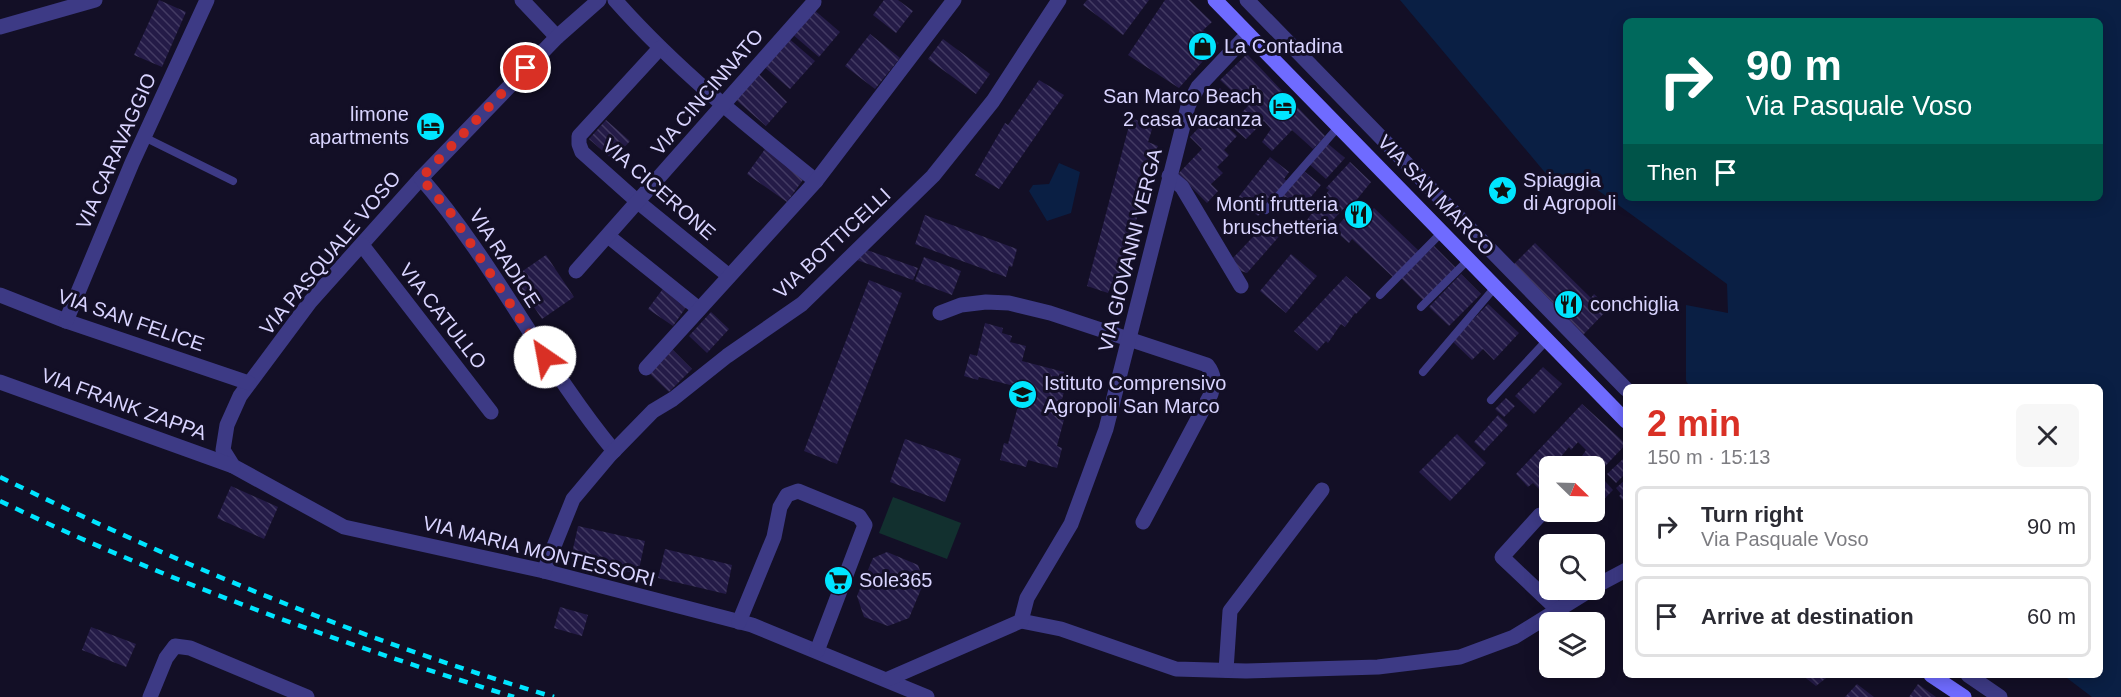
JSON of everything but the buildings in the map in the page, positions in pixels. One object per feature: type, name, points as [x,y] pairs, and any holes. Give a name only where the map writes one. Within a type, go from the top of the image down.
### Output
[{"type":"main road","name":"VIA SAN MARCO","points":[[1215,0],[1623,418]]},
{"type":"main road","points":[[1936,678],[1964,697]]},
{"type":"street","points":[[0,27],[95,0]]},
{"type":"street","name":"VIA CARAVAGGIO","points":[[66,321],[144,137],[207,0]]},
{"type":"street","points":[[522,0],[557,37]]},
{"type":"street","name":"VIA PASQUALE VOSO","points":[[249,383],[310,302],[421,178],[557,37],[599,0]]},
{"type":"street","points":[[615,0],[660,48],[723,106],[816,181]]},
{"type":"street","points":[[646,368],[816,181],[954,0]]},
{"type":"street","name":"VIA BOTTICELLI","points":[[544,571],[573,499],[614,451],[654,411],[673,399],[727,356],[802,304],[933,176],[993,101],[1059,0]]},
{"type":"street","points":[[1247,0],[1623,386]]},
{"type":"street","name":"VIA CINCINNATO","points":[[576,271],[814,2]]},
{"type":"street","name":"VIA GIOVANNI VERGA","points":[[1021,621],[1027,598],[1071,524],[1090,477],[1130,340],[1188,106],[1198,87],[1248,34]]},
{"type":"street","name":"VIA CICERONE","points":[[660,48],[579,136],[579,144],[582,152],[638,202],[729,276]]},
{"type":"street","points":[[1169,176],[1182,187],[1241,286]]},
{"type":"street","name":"VIA RADICE","points":[[421,178],[450,212],[545,357],[614,451]]},
{"type":"street","points":[[608,236],[699,309]]},
{"type":"street","name":"VIA CATULLO","points":[[362,245],[491,412]]},
{"type":"street","name":"VIA SAN FELICE","points":[[0,295],[66,321],[249,383]]},
{"type":"street","points":[[940,313],[961,305],[986,302],[1009,303],[1050,313],[1207,365],[1213,372],[1214,382],[1211,394],[1143,522]]},
{"type":"street","name":"VIA FRANK ZAPPA","points":[[0,382],[233,466]]},
{"type":"street","points":[[233,466],[224,450],[226,425],[249,383]]},
{"type":"street","name":"VIA MARIA MONTESSORI","points":[[233,466],[344,526],[544,571],[739,622],[888,679],[927,697]]},
{"type":"street","points":[[1226,670],[1230,611],[1322,490]]},
{"type":"street","points":[[739,622],[774,537],[780,507],[787,495],[798,491],[859,516],[865,525],[817,651]]},
{"type":"street","points":[[1539,516],[1502,557],[1558,610]]},
{"type":"street","points":[[1605,581],[1623,572]]},
{"type":"street","points":[[888,679],[1021,621],[1061,629],[1176,669],[1378,667],[1460,657],[1514,637],[1574,600]]},
{"type":"street","points":[[150,697],[166,658],[175,646],[190,648],[307,697]]},
{"type":"street","points":[[1972,678],[2000,697]]},
{"type":"lane","points":[[1266,210],[1339,126]]},
{"type":"lane","points":[[144,137],[233,181]]},
{"type":"lane","points":[[1380,295],[1442,232]]},
{"type":"lane","points":[[1421,308],[1469,259]]},
{"type":"lane","points":[[1424,372],[1496,286]]},
{"type":"lane","points":[[1491,400],[1547,340]]},
{"type":"green space","points":[[893,497],[961,523],[947,559],[879,533]]},
{"type":"water","points":[[1400,0],[2121,0],[2121,697],[2092,697],[2067,678],[2103,678],[2103,384],[1688,384],[1686,381],[1686,305],[1728,313],[1727,284],[1577,175],[1558,188]]},
{"type":"water","points":[[1059,163],[1080,172],[1071,213],[1047,221],[1029,191],[1033,185],[1049,184]]},
{"type":"railway","points":[[0,477],[135,540],[272,599],[412,651],[554,697]]},
{"type":"railway","points":[[0,501],[126,558],[254,609],[383,655],[514,697]]},
{"type":"place","name":"La Contadina","points":[[1203,46]]},
{"type":"place","name":"San Marco Beach 2 casa vacanza","points":[[1283,107]]},
{"type":"place","name":"limone apartments","points":[[430,126]]},
{"type":"place","name":"Spiaggia di Agropoli","points":[[1502,191]]},
{"type":"place","name":"Monti frutteria bruschetteria","points":[[1359,215]]},
{"type":"place","name":"conchiglia","points":[[1569,304]]},
{"type":"place","name":"Istituto Comprensivo Agropoli San Marco","points":[[1023,394]]},
{"type":"place","name":"Sole365","points":[[838,580]]},
{"type":"route","points":[[526,68],[421,178],[450,212],[545,357]]}]
